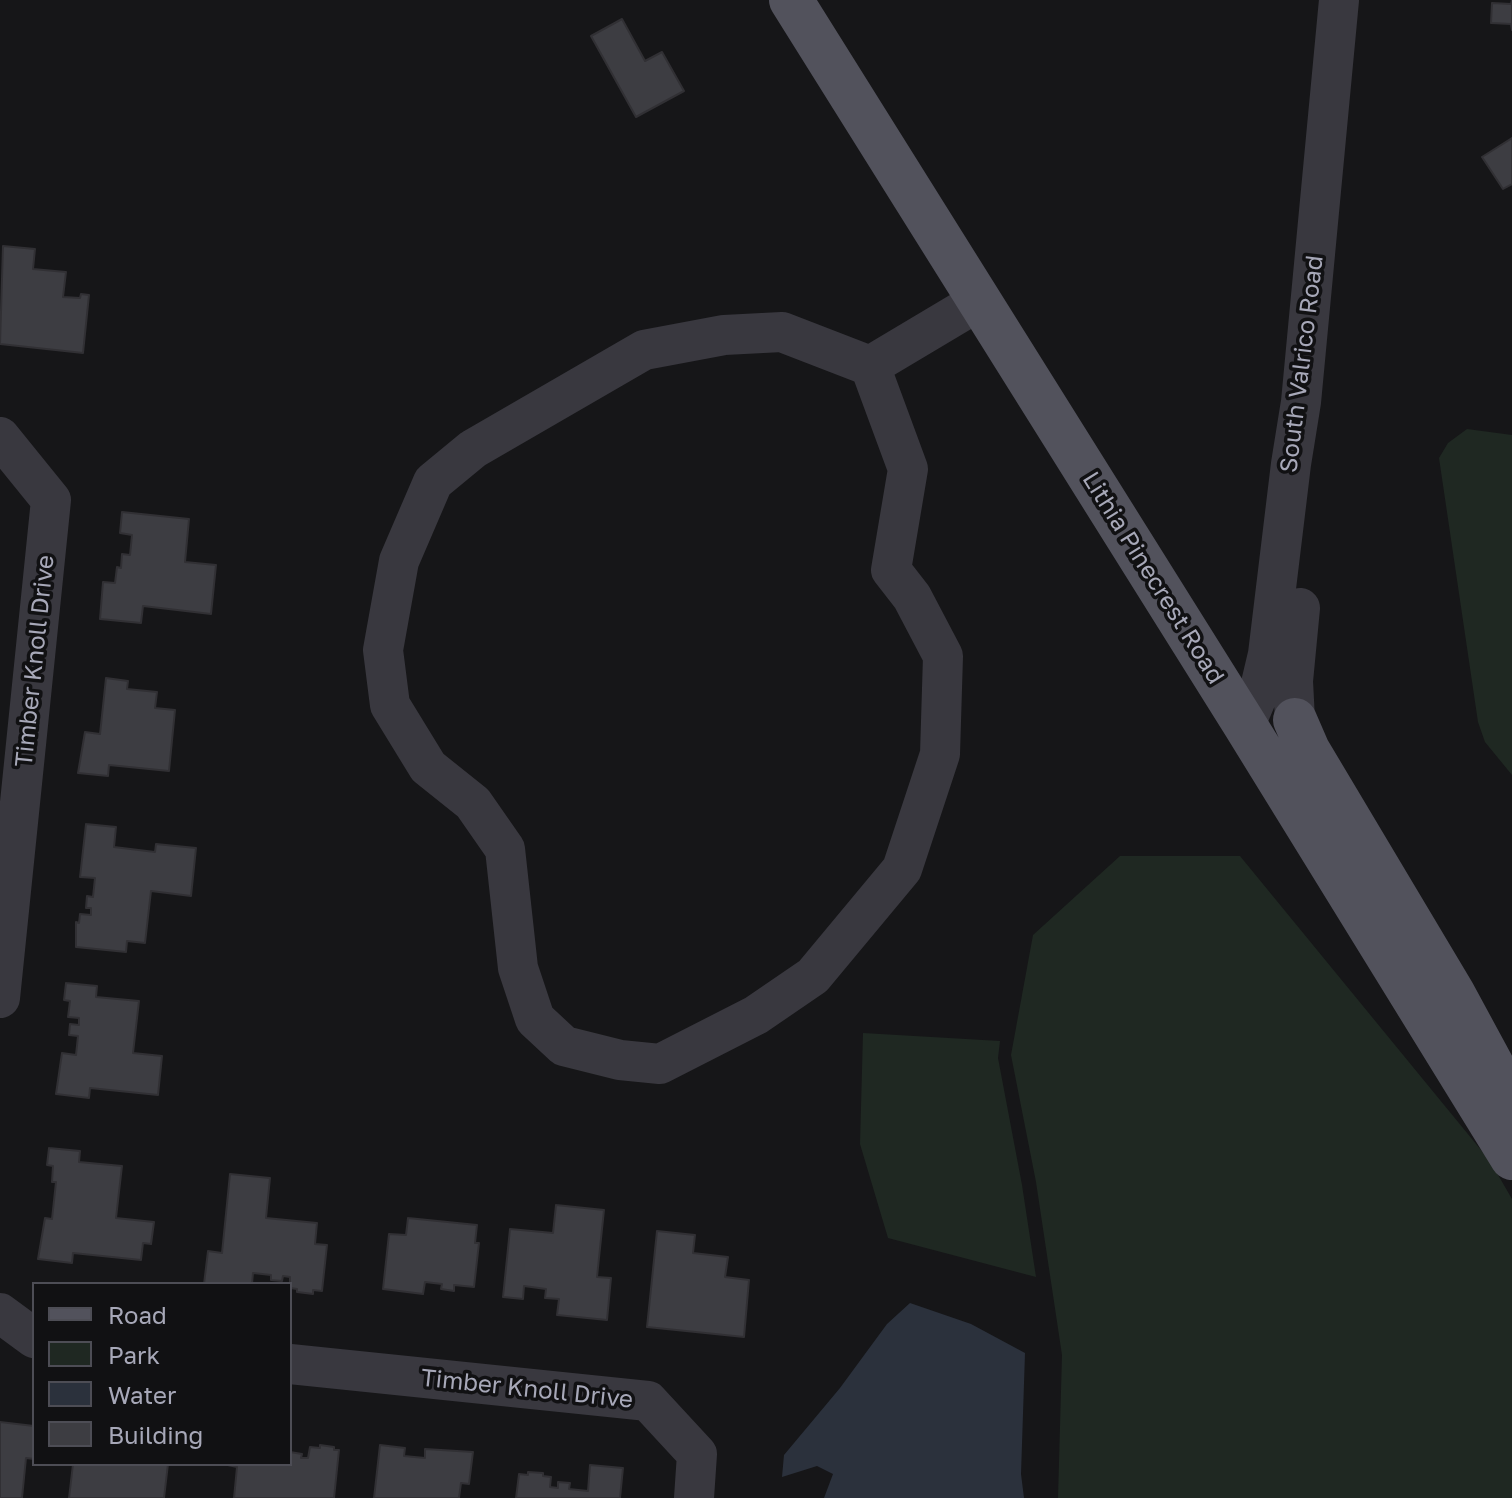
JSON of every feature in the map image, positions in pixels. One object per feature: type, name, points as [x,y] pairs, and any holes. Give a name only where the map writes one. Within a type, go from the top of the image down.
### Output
[{"type":"main road","name":"Lithia Pinecrest Road","points":[[791,0],[1512,1158]]},
{"type":"main road","points":[[1295,720],[1308,750],[1453,993],[1512,1102]]},
{"type":"street","name":"South Valrico Road","points":[[1245,725],[1259,692],[1268,654],[1301,402],[1339,0]]},
{"type":"street","points":[[870,366],[979,301]]},
{"type":"street","points":[[782,332],[870,366],[908,469],[891,570],[912,597],[943,656],[940,754],[902,869],[813,976],[756,1015],[660,1064],[620,1060],[564,1046],[535,1019],[518,968],[505,849],[473,803],[428,767],[390,705],[383,650],[399,561],[433,482],[473,449],[547,409],[644,350],[724,335],[782,332]]},
{"type":"street","points":[[1295,720],[1293,681],[1300,610],[1306,460],[1301,402]]},
{"type":"street","name":"Timber Knoll Drive","points":[[0,437],[51,500],[0,998]]},
{"type":"street","points":[[0,1313],[32,1337]]},
{"type":"street","name":"Timber Knoll Drive","points":[[292,1364],[648,1401],[697,1454],[694,1498]]},
{"type":"green space","points":[[1467,429],[1512,435],[1512,775],[1485,742],[1478,722],[1439,458],[1448,443]]},
{"type":"green space","points":[[1120,856],[1240,856],[1490,1161],[1512,1199],[1512,1498],[1058,1498],[1062,1355],[1036,1182],[1011,1055],[1033,935]]},
{"type":"green space","points":[[863,1033],[1000,1041],[998,1058],[1036,1277],[888,1238],[860,1144]]},
{"type":"water","points":[[910,1303],[971,1324],[1025,1353],[1021,1474],[1024,1498],[824,1498],[833,1474],[817,1466],[782,1477],[784,1455],[840,1388],[887,1324]]},
{"type":"building","points":[[1512,0],[1512,30],[1511,24],[1491,23],[1492,3],[1511,4]]},
{"type":"building","points":[[622,19],[645,61],[662,52],[684,91],[636,117],[591,36]]},
{"type":"building","points":[[1512,138],[1512,184],[1503,189],[1482,157]]},
{"type":"building","points":[[3,246],[35,249],[33,269],[66,272],[63,297],[89,295],[83,353],[0,344]]},
{"type":"building","points":[[122,512],[189,519],[185,562],[216,565],[211,614],[143,606],[141,623],[100,619],[103,582],[115,583],[122,554],[130,555],[132,535],[120,533]]},
{"type":"building","points":[[106,678],[128,681],[127,689],[157,692],[155,708],[175,710],[169,771],[109,765],[108,776],[78,773],[85,732],[100,734]]},
{"type":"building","points":[[86,824],[116,827],[114,847],[155,852],[156,844],[196,848],[191,896],[151,891],[145,943],[127,941],[126,952],[76,947],[76,922],[79,923],[80,914],[91,915],[91,908],[86,908],[87,896],[93,897],[95,878],[80,877]]},
{"type":"building","points":[[66,983],[97,986],[96,997],[139,1001],[133,1053],[162,1056],[158,1095],[90,1088],[89,1098],[56,1094],[62,1053],[76,1055],[78,1036],[69,1035],[70,1024],[79,1025],[79,1018],[68,1017],[70,1001],[64,1000]]},
{"type":"building","points":[[49,1148],[80,1151],[79,1162],[122,1166],[116,1218],[154,1222],[151,1244],[143,1243],[141,1260],[73,1253],[72,1263],[38,1259],[45,1218],[52,1219],[56,1182],[52,1182],[53,1166],[47,1165]]},
{"type":"building","points":[[230,1174],[270,1178],[266,1218],[317,1223],[315,1244],[327,1245],[322,1291],[313,1290],[313,1294],[297,1292],[297,1289],[292,1288],[290,1277],[283,1276],[282,1281],[271,1280],[271,1275],[253,1273],[252,1282],[204,1282],[208,1251],[222,1253]]},
{"type":"building","points":[[556,1205],[604,1210],[597,1277],[611,1278],[607,1320],[557,1315],[559,1299],[545,1298],[546,1289],[524,1286],[523,1299],[503,1297],[510,1229],[553,1233]]},
{"type":"building","points":[[408,1218],[477,1225],[475,1243],[479,1243],[474,1287],[454,1285],[454,1291],[441,1289],[442,1284],[425,1282],[423,1294],[383,1289],[389,1234],[406,1235]]},
{"type":"building","points":[[657,1231],[695,1235],[693,1253],[728,1257],[725,1277],[749,1280],[744,1337],[647,1327]]},
{"type":"building","points":[[0,1422],[32,1426],[32,1459],[26,1458],[22,1498],[0,1498]]},
{"type":"building","points":[[320,1445],[339,1450],[334,1498],[234,1498],[237,1467],[232,1466],[292,1466],[292,1452],[308,1458],[310,1447],[320,1448]]},
{"type":"building","points":[[380,1445],[405,1448],[404,1456],[425,1458],[425,1449],[473,1452],[469,1484],[461,1483],[459,1498],[374,1498]]},
{"type":"building","points":[[590,1465],[623,1468],[620,1498],[516,1498],[519,1474],[528,1475],[528,1472],[551,1477],[550,1487],[558,1488],[558,1482],[570,1483],[569,1489],[588,1491]]},
{"type":"building","points":[[73,1466],[168,1466],[164,1498],[69,1498]]}]
